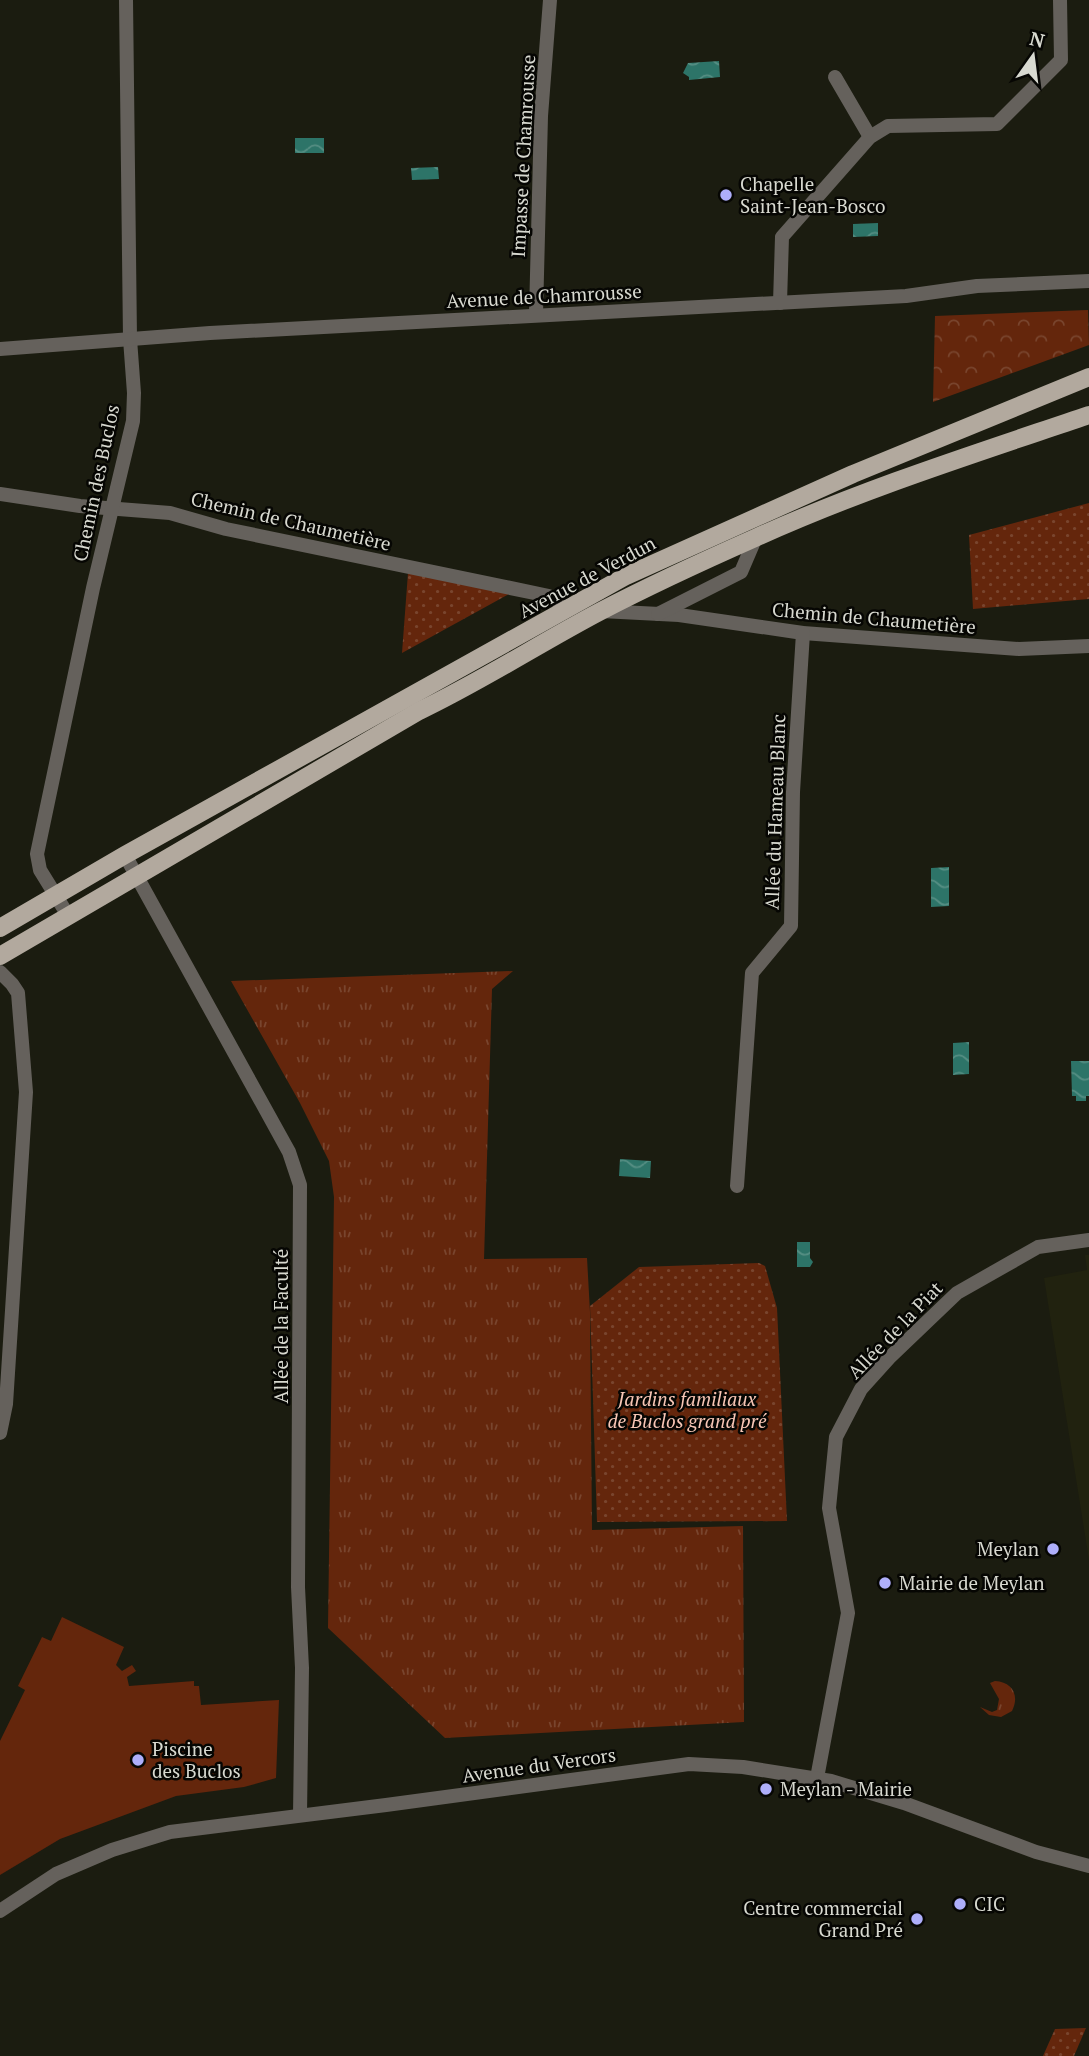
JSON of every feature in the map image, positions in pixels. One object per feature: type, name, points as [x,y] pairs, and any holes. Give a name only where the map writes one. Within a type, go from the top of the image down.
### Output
[{"type":"main road","name":"Avenue de Verdun","points":[[0,928],[125,855],[626,576],[853,474],[1089,377]]},
{"type":"main road","name":"Avenue de Verdun","points":[[0,956],[409,717],[468,688],[601,611],[756,537],[904,478],[1089,415]]},
{"type":"street","name":"Chemin des Buclos","points":[[69,917],[40,870],[37,853],[93,587],[133,421],[126,0]]},
{"type":"street","name":"Impasse de Chamrousse","points":[[536,314],[541,116],[550,0]]},
{"type":"street","points":[[780,303],[782,237],[870,137],[888,126],[997,124],[1061,60],[1060,0]]},
{"type":"street","points":[[835,77],[870,137]]},
{"type":"street","name":"Avenue de Chamrousse","points":[[0,349],[536,314],[906,296],[977,286],[1089,281]]},
{"type":"street","name":"Chemin de Chaumetière","points":[[0,494],[113,509],[170,513],[226,529],[549,596],[569,608]]},
{"type":"street","name":"Chemin de Chaumetière","points":[[657,614],[741,572],[756,537]]},
{"type":"street","name":"Chemin de Chaumetière","points":[[601,611],[678,615],[803,633],[1019,649],[1089,646]]},
{"type":"street","name":"Allée du Hameau Blanc","points":[[737,1186],[752,973],[792,926],[793,792],[803,633]]},
{"type":"street","points":[[125,855],[139,877]]},
{"type":"street","name":"Allée de la Faculté","points":[[139,877],[289,1152],[300,1185],[300,1815]]},
{"type":"street","points":[[0,972],[18,993],[26,1092],[6,1404],[0,1433]]},
{"type":"street","name":"Allée de la Piat","points":[[817,1778],[848,1613],[828,1506],[836,1437],[861,1389],[957,1293],[1038,1247],[1089,1241]]},
{"type":"street","name":"Avenue du Vercors","points":[[0,1911],[56,1874],[112,1850],[170,1832],[689,1764],[743,1767],[817,1778],[904,1803],[1036,1852],[1089,1866]]},
{"type":"shaded area","points":[[1085,1255],[1089,1255],[1089,1560],[1044,1278],[1087,1270]]},
{"type":"green space","points":[[1088,310],[1089,345],[933,402],[935,316]]},
{"type":"green space","points":[[1089,503],[1089,599],[973,609],[969,535]]},
{"type":"green space","points":[[408,573],[509,594],[402,653]]},
{"type":"green space","points":[[513,971],[492,989],[484,1259],[587,1258],[592,1530],[743,1526],[744,1722],[445,1738],[328,1628],[334,1197],[329,1161],[300,1103],[231,981]]},
{"type":"green space","name":"Jardins familiaux de Buclos grand pré","points":[[759,1263],[765,1266],[777,1308],[787,1521],[597,1522],[590,1306],[639,1267]]},
{"type":"green space","name":"Piscine des Buclos","points":[[62,1617],[124,1647],[116,1665],[122,1671],[132,1665],[136,1671],[127,1677],[129,1686],[194,1681],[194,1686],[199,1686],[201,1705],[279,1700],[276,1778],[244,1787],[176,1796],[60,1839],[0,1875],[0,1741],[25,1690],[18,1686],[42,1637],[51,1641]]},
{"type":"green space","points":[[995,1681],[1006,1684],[1015,1695],[1012,1711],[1001,1717],[989,1715],[980,1707],[992,1712],[997,1710],[999,1699],[990,1683]]},
{"type":"green space","points":[[1086,2028],[1074,2056],[1043,2056],[1055,2029]]},
{"type":"water","points":[[719,61],[720,77],[689,80],[683,73],[688,63]]},
{"type":"water","points":[[295,138],[324,138],[324,153],[295,153]]},
{"type":"water","points":[[438,167],[439,179],[412,180],[411,168]]},
{"type":"water","points":[[878,223],[878,236],[853,237],[853,224]]},
{"type":"water","points":[[949,867],[949,906],[931,907],[931,868]]},
{"type":"water","points":[[969,1042],[969,1074],[953,1075],[953,1043]]},
{"type":"water","points":[[1071,1061],[1089,1061],[1089,1096],[1086,1096],[1086,1101],[1076,1101],[1076,1096],[1072,1096]]},
{"type":"water","points":[[620,1159],[651,1161],[650,1178],[619,1176]]},
{"type":"water","points":[[797,1242],[810,1242],[810,1258],[813,1262],[810,1267],[797,1267]]},
{"type":"place","name":"Chapelle Saint-Jean-Bosco","points":[[726,195]]},
{"type":"place","name":"Meylan","points":[[1053,1549]]},
{"type":"place","name":"Mairie de Meylan","points":[[885,1583]]},
{"type":"place","name":"Piscine des Buclos","points":[[138,1760]]},
{"type":"place","name":"Meylan - Mairie","points":[[766,1789]]},
{"type":"place","name":"CIC","points":[[960,1904]]},
{"type":"place","name":"Centre commercial Grand Pré","points":[[917,1919]]}]
